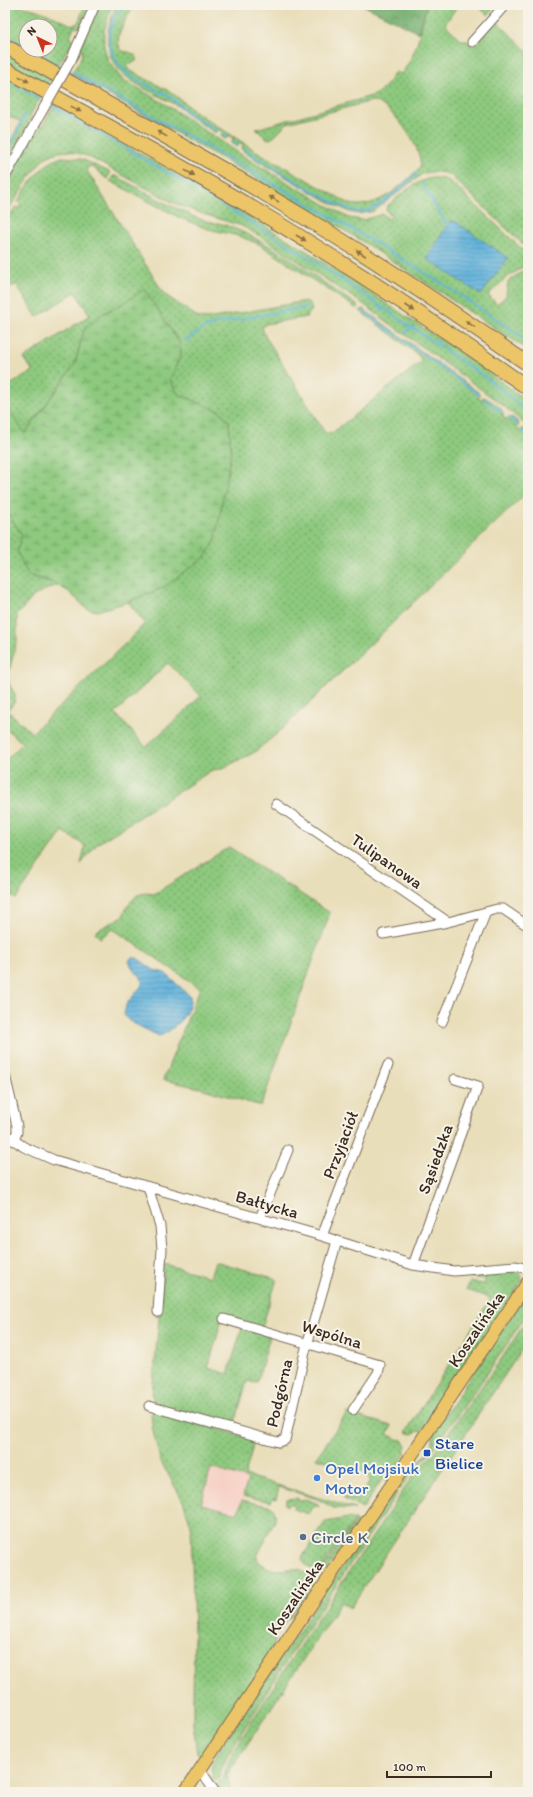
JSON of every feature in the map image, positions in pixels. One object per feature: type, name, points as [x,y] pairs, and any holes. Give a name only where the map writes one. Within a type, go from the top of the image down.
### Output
[{"type":"highway","points":[[5,46],[175,141],[308,219],[528,364]]},
{"type":"highway","points":[[5,69],[199,178],[310,243],[528,388]]},
{"type":"highway","points":[[502,346],[528,360]]},
{"type":"highway","points":[[491,362],[528,395]]},
{"type":"main road","name":"Koszalińska","points":[[185,1792],[528,1282]]},
{"type":"street","points":[[5,177],[71,60],[95,5]]},
{"type":"street","points":[[472,42],[505,5]]},
{"type":"street","name":"Tulipanowa","points":[[276,804],[448,922]]},
{"type":"street","points":[[383,934],[448,922],[503,909],[528,926]]},
{"type":"street","points":[[442,1022],[486,912]]},
{"type":"street","name":"Przyjaciół","points":[[322,1236],[388,1065]]},
{"type":"street","points":[[5,1075],[17,1126],[14,1141]]},
{"type":"street","name":"Sąsiedzka","points":[[413,1265],[478,1086],[455,1079]]},
{"type":"street","name":"Bałtycka","points":[[5,1134],[37,1154],[54,1160],[322,1236],[413,1265],[454,1272],[516,1266],[528,1269]]},
{"type":"street","points":[[260,1218],[288,1150]]},
{"type":"street","points":[[148,1186],[160,1226],[162,1249],[158,1312]]},
{"type":"street","name":"Podgórna","points":[[149,1406],[281,1442],[287,1436],[308,1344],[337,1241]]},
{"type":"street","name":"Wspólna","points":[[224,1319],[380,1365],[378,1373],[353,1410]]},
{"type":"street","points":[[199,1771],[207,1778],[215,1792]]},
{"type":"shaded area","points":[[211,1468],[248,1479],[239,1513],[201,1504]]},
{"type":"green space","points":[[5,5],[32,8],[56,18],[18,18],[18,58],[58,58],[58,19],[72,25],[78,23],[85,5],[89,5],[81,26],[78,28],[74,27],[70,36],[73,43],[66,52],[32,112],[29,119],[30,120],[5,165],[5,151],[21,122],[5,114]]},
{"type":"green space","points":[[98,5],[112,5],[104,31],[104,46],[108,61],[122,79],[162,102],[254,163],[349,218],[364,220],[382,214],[389,219],[391,217],[386,210],[387,206],[417,184],[433,178],[442,178],[451,182],[528,255],[528,264],[506,278],[488,295],[497,304],[506,296],[508,281],[528,268],[528,350],[359,239],[214,154],[71,74],[80,60],[83,52],[79,50]]},
{"type":"green space","points":[[116,5],[134,5],[119,34],[118,40],[122,51],[132,53],[137,58],[136,61],[126,66],[129,70],[171,92],[197,113],[256,151],[350,204],[360,205],[380,200],[398,188],[420,167],[420,159],[417,149],[411,138],[388,109],[372,101],[287,123],[270,139],[266,138],[256,129],[375,95],[386,86],[395,72],[401,74],[407,66],[418,41],[427,5],[458,5],[445,24],[461,40],[466,40],[473,47],[497,21],[528,52],[528,249],[450,175],[447,174],[429,172],[422,174],[374,211],[359,214],[350,212],[329,202],[253,158],[242,150],[243,145],[241,143],[237,147],[232,143],[233,138],[230,136],[225,139],[221,136],[222,131],[220,129],[217,132],[214,132],[185,113],[183,109],[145,89],[122,73],[114,62],[109,50],[109,27]]},
{"type":"green space","points":[[363,5],[427,5],[419,33]]},
{"type":"green space","points":[[477,5],[497,5],[488,15]]},
{"type":"green space","points":[[54,104],[220,199],[305,250],[457,350],[528,401],[528,427],[504,406],[363,304],[263,238],[242,226],[176,204],[87,156],[70,151],[58,152],[44,158],[5,215],[5,183],[38,124],[42,127]]},
{"type":"green space","points":[[62,157],[82,159],[109,172],[107,179],[91,166],[86,169],[164,294],[199,318],[207,319],[306,301],[310,304],[312,310],[306,317],[266,324],[262,327],[264,334],[325,433],[332,433],[422,361],[417,354],[360,311],[363,309],[478,392],[480,395],[478,398],[481,400],[483,397],[486,398],[498,406],[502,411],[503,417],[506,419],[512,417],[519,423],[517,429],[519,431],[524,428],[528,432],[528,494],[526,493],[280,731],[255,752],[221,769],[212,770],[97,844],[81,864],[85,846],[63,831],[16,899],[5,892],[5,761],[23,743],[5,728],[5,508],[22,535],[28,575],[58,585],[34,596],[17,615],[17,641],[8,675],[9,683],[15,695],[15,701],[8,711],[32,733],[145,623],[128,602],[164,587],[229,422],[221,412],[178,394],[170,380],[181,354],[144,290],[124,303],[102,314],[84,330],[75,364],[24,435],[5,404],[5,388],[33,371],[24,358],[90,315],[75,292],[37,317],[16,284],[5,292],[5,221],[16,207],[20,208],[21,206],[18,201],[36,175],[54,160]],"holes":[[[168,663],[201,696],[146,747],[115,713]]]},
{"type":"green space","points":[[113,176],[116,176],[169,205],[188,213],[191,216],[216,224],[219,223],[256,238],[290,259],[357,305],[358,308],[357,309],[259,244],[239,236],[208,229],[180,218],[110,181]]},
{"type":"green space","points":[[144,289],[179,342],[181,354],[170,380],[178,394],[221,412],[229,422],[231,453],[215,542],[205,557],[164,587],[128,602],[97,611],[87,609],[68,591],[51,582],[28,575],[17,551],[22,535],[5,508],[5,404],[25,434],[75,364],[84,330],[102,314],[124,303]]},
{"type":"green space","points":[[229,847],[330,913],[261,1106],[200,1088],[163,1080],[200,988],[113,929],[100,938],[95,932],[123,916],[128,905],[137,895],[147,893],[154,894]]},
{"type":"green space","points":[[215,1261],[277,1279],[262,1327],[223,1316],[208,1368],[228,1374],[242,1328],[270,1336],[257,1382],[247,1381],[234,1426],[154,1403],[152,1394],[164,1264],[210,1277]]},
{"type":"green space","points":[[512,1270],[520,1274],[522,1281],[421,1431],[419,1430],[412,1434],[406,1432],[491,1298],[466,1290],[470,1282],[485,1284],[485,1279],[470,1277],[471,1275]]},
{"type":"green space","points":[[528,1292],[528,1312],[485,1377],[433,1449],[431,1447],[436,1428]]},
{"type":"green space","points":[[528,1318],[528,1340],[350,1608],[341,1602],[227,1775],[231,1792],[219,1792],[216,1786],[224,1776],[229,1760],[293,1656],[413,1476],[435,1452],[502,1358]]},
{"type":"green space","points":[[154,1410],[279,1447],[278,1449],[254,1442],[245,1475],[355,1509],[334,1508],[317,1499],[279,1487],[276,1499],[273,1498],[271,1502],[243,1496],[248,1479],[211,1468],[201,1504],[238,1513],[242,1500],[272,1507],[275,1516],[274,1524],[265,1538],[266,1539],[257,1556],[258,1561],[266,1567],[272,1569],[299,1569],[304,1571],[313,1582],[275,1636],[276,1638],[270,1656],[206,1750],[201,1755],[197,1753],[193,1724],[194,1634],[191,1526],[183,1501],[160,1460],[151,1415]]},
{"type":"green space","points":[[347,1413],[392,1426],[387,1434],[399,1440],[401,1439],[406,1445],[404,1452],[406,1453],[387,1481],[383,1478],[363,1508],[344,1499],[344,1497],[358,1500],[371,1480],[368,1478],[369,1473],[316,1458]]},
{"type":"green space","points":[[428,1451],[431,1452],[410,1475],[400,1489],[397,1487],[419,1461],[421,1461],[426,1454],[427,1455]]},
{"type":"green space","points":[[394,1490],[397,1493],[290,1655],[237,1740],[226,1759],[218,1779],[214,1782],[211,1768],[215,1756]]},
{"type":"green space","points":[[298,1498],[298,1500],[303,1501],[305,1499],[317,1503],[319,1507],[314,1505],[309,1514],[293,1509],[294,1505],[289,1503],[287,1506],[285,1504],[287,1499]]},
{"type":"green space","points":[[348,1518],[355,1520],[318,1573],[305,1564],[302,1560],[303,1556],[325,1522]]},
{"type":"green space","points":[[356,1521],[357,1525],[326,1571],[320,1573]]},
{"type":"green space","points":[[313,1584],[313,1589],[308,1599],[288,1620]]},
{"type":"water","points":[[451,221],[456,222],[508,258],[481,295],[427,259],[447,225]]},
{"type":"water","points":[[131,958],[137,958],[154,970],[165,973],[190,996],[188,1008],[181,1020],[170,1030],[159,1036],[129,1021],[124,1015],[126,1005],[143,984],[140,975],[134,971],[129,961]]},
{"type":"waterway","points":[[120,5],[110,31],[110,44],[118,63],[133,77],[170,97],[190,115],[216,130]]},
{"type":"waterway","points":[[5,35],[18,42]]},
{"type":"waterway","points":[[46,58],[64,68]]},
{"type":"waterway","points":[[68,70],[320,210],[370,239],[468,300],[468,298]]},
{"type":"waterway","points":[[5,80],[44,102]]},
{"type":"waterway","points":[[48,104],[208,196],[308,257],[489,380],[528,412]]},
{"type":"waterway","points":[[5,158],[25,114]]},
{"type":"waterway","points":[[222,134],[226,137]]},
{"type":"waterway","points":[[234,142],[237,145]]},
{"type":"waterway","points":[[244,149],[322,196],[352,210],[362,212],[368,211],[382,203],[414,176],[417,176]]},
{"type":"waterway","points":[[422,184],[447,225]]},
{"type":"waterway","points":[[466,302],[468,300],[528,341]]},
{"type":"waterway","points":[[185,341],[204,328],[215,324],[306,307]]},
{"type":"waterway","points":[[364,312],[478,394]]},
{"type":"waterway","points":[[406,333],[410,327]]},
{"type":"waterway","points":[[436,345],[439,341]]},
{"type":"waterway","points":[[484,399],[502,412]]},
{"type":"waterway","points":[[510,418],[517,424]]},
{"type":"waterway","points":[[523,431],[528,435]]},
{"type":"place","name":"Stare Bielice","points":[[427,1453]]},
{"type":"place","name":"Opel Mojsiuk Motor","points":[[317,1478]]},
{"type":"place","name":"Circle K","points":[[303,1537]]}]
